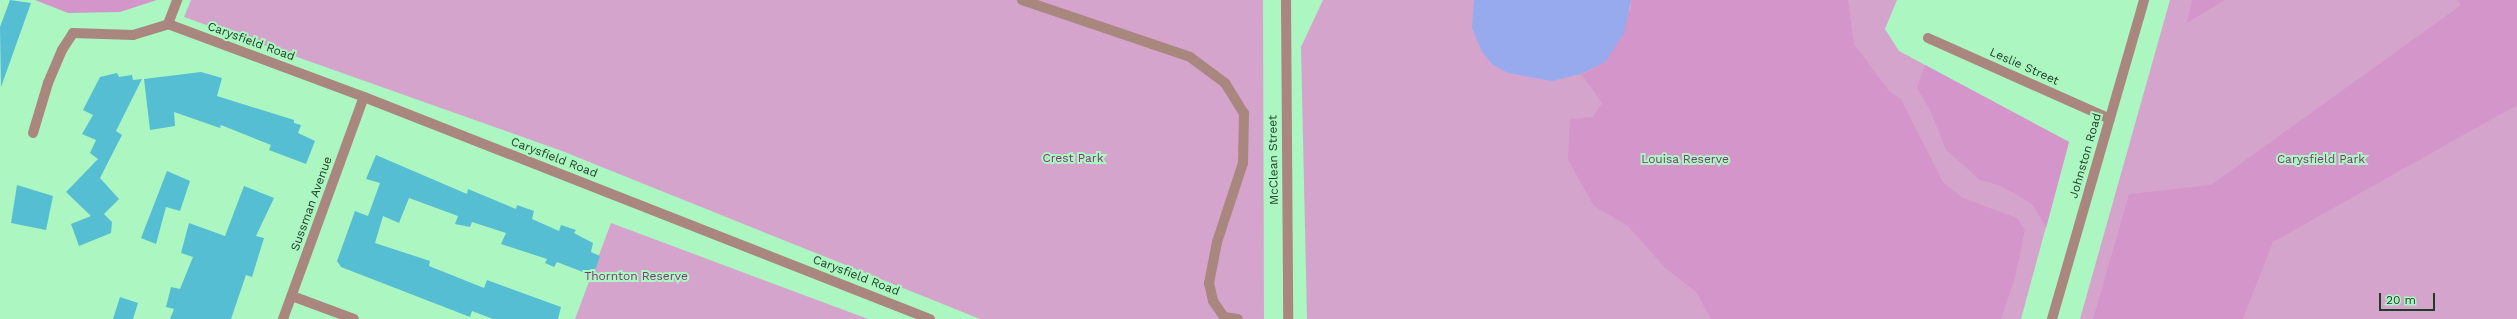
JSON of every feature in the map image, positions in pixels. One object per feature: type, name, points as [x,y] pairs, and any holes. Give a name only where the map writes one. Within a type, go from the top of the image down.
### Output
[{"type":"street","points":[[33,133],[48,83],[62,50],[73,33],[133,34],[168,24],[177,0]]},
{"type":"street","points":[[1022,0],[1190,57],[1225,83],[1244,113],[1243,163],[1217,242],[1209,283],[1213,301],[1224,316],[1238,319]]},
{"type":"street","name":"McClean Street","points":[[1286,0],[1288,319]]},
{"type":"street","name":"Johnston Road","points":[[2052,319],[2144,0]]},
{"type":"street","name":"Carysfield Road","points":[[168,24],[364,97],[930,319]]},
{"type":"street","name":"Leslie Street","points":[[1928,38],[2110,119]]},
{"type":"street","name":"Sussman Avenue","points":[[283,319],[364,97]]},
{"type":"street","points":[[292,296],[354,319]]},
{"type":"green space","points":[[35,0],[157,0],[120,12],[68,13]]},
{"type":"green space","name":"Crest Park","points":[[191,0],[1263,0],[1264,319],[980,319],[562,151],[184,17]]},
{"type":"green space","name":"Louisa Reserve","points":[[1323,0],[1897,0],[1885,29],[1899,51],[2069,142],[2021,319],[1307,319],[1301,47]]},
{"type":"green space","points":[[1631,0],[1848,0],[1854,44],[1890,92],[1901,99],[1943,182],[1963,198],[2017,218],[2025,230],[2015,278],[2001,319],[1711,319],[1696,292],[1665,268],[1628,226],[1594,206],[1568,160],[1570,119],[1593,117],[1602,103],[1581,74],[1593,69],[1631,8]]},
{"type":"green space","name":"Carysfield Park","points":[[2170,0],[2517,0],[2517,319],[2080,319]]},
{"type":"green space","points":[[2192,0],[2225,0],[2187,23]]},
{"type":"green space","points":[[2458,0],[2517,0],[2517,105],[2273,242],[2243,319],[2093,319],[2129,194],[2211,185],[2461,5]]},
{"type":"green space","points":[[1925,65],[2069,142],[2046,228],[2032,204],[2001,186],[1980,180],[1946,150],[1930,110],[1917,88]]},
{"type":"green space","name":"Thornton Reserve","points":[[611,223],[868,319],[575,319]]},
{"type":"water","points":[[1474,0],[1631,0],[1624,33],[1605,62],[1581,74],[1552,81],[1508,73],[1493,65],[1482,52],[1472,28]]},
{"type":"building","points":[[10,0],[31,3],[1,87],[0,27]]},
{"type":"building","points":[[201,72],[222,78],[217,96],[294,120],[294,123],[301,125],[298,133],[315,141],[306,164],[269,150],[271,145],[221,125],[220,128],[174,112],[175,126],[150,130],[144,79]]},
{"type":"building","points":[[117,73],[119,77],[132,75],[133,80],[142,79],[116,131],[122,135],[100,178],[119,199],[104,214],[112,222],[111,233],[79,246],[71,224],[91,216],[66,192],[98,159],[90,153],[96,140],[82,134],[93,115],[83,110],[100,77]]},
{"type":"building","points":[[376,155],[467,194],[468,189],[516,209],[517,205],[534,211],[532,219],[559,231],[561,225],[576,230],[574,233],[593,243],[591,252],[600,256],[593,276],[557,262],[554,267],[545,263],[547,259],[501,244],[506,233],[472,222],[470,227],[455,224],[458,216],[409,198],[399,223],[383,216],[375,243],[430,261],[429,266],[484,288],[487,280],[561,307],[558,319],[493,319],[472,311],[470,317],[341,267],[337,261],[355,211],[368,216],[380,183],[366,179]]},
{"type":"building","points":[[167,171],[190,181],[180,211],[166,207],[156,244],[141,238]]},
{"type":"building","points":[[17,185],[53,196],[46,230],[11,223]]},
{"type":"building","points":[[244,186],[274,198],[256,236],[264,238],[252,277],[246,275],[231,319],[170,319],[174,309],[166,307],[171,287],[180,289],[193,257],[181,253],[189,223],[225,236]]},
{"type":"building","points":[[120,297],[138,303],[133,319],[113,319]]}]
